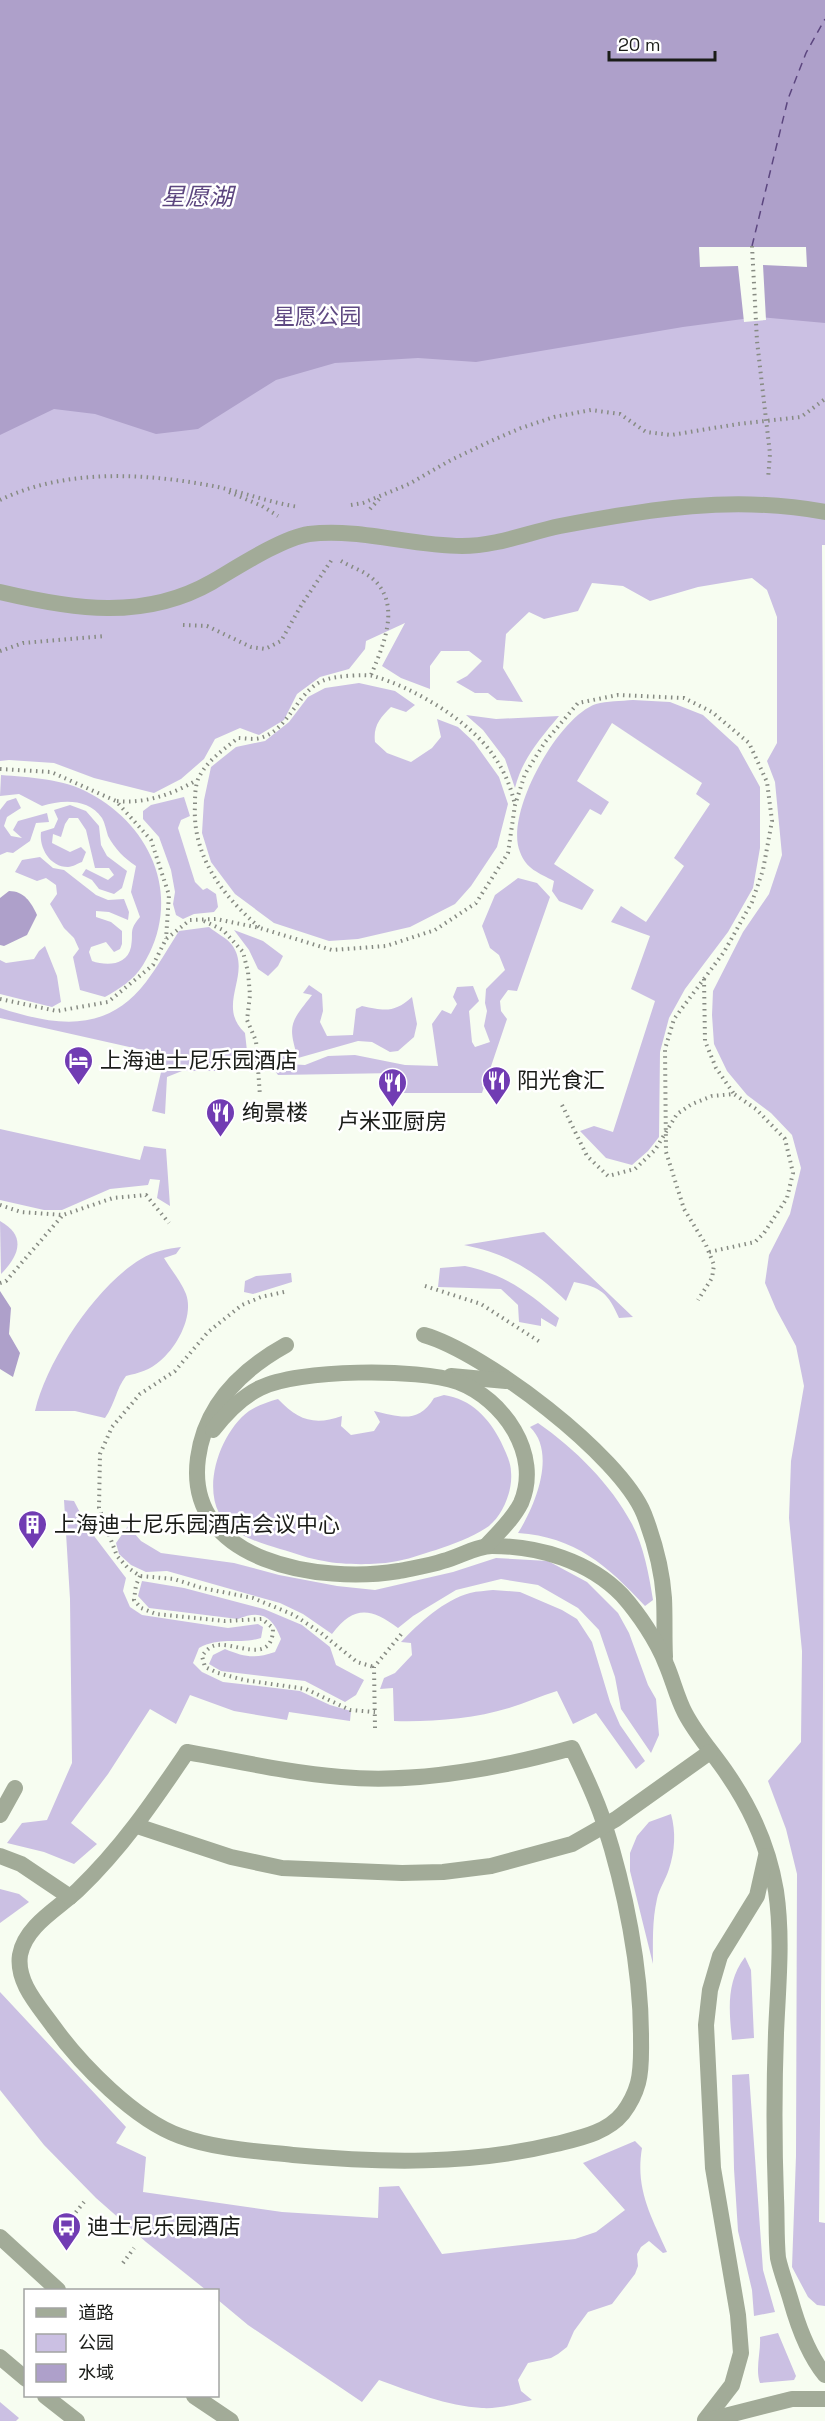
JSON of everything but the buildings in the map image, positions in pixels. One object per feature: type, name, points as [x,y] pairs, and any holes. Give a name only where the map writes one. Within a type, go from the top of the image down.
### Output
[{"type":"street","points":[[0,592],[44,602],[79,606],[110,609],[141,607],[209,584],[271,549],[306,534],[362,534],[462,546],[498,543],[550,528],[677,506],[742,504],[825,512]]},
{"type":"street","points":[[424,1335],[452,1345],[510,1381],[591,1446],[618,1474],[642,1510],[652,1535],[664,1597],[665,1661]]},
{"type":"street","points":[[286,1345],[246,1371],[227,1391],[209,1416],[197,1461],[195,1479],[200,1501],[213,1525],[224,1537],[244,1551],[275,1563],[318,1572],[358,1575],[394,1572],[441,1562],[487,1545],[514,1516],[522,1501],[526,1480],[522,1446],[517,1434],[494,1405],[459,1383],[434,1376]]},
{"type":"street","points":[[197,1461],[208,1439],[225,1414],[243,1398],[262,1387],[285,1380],[331,1375],[434,1376],[510,1381]]},
{"type":"street","points":[[487,1545],[548,1553],[573,1562],[600,1576],[622,1595],[665,1661],[682,1709],[710,1752],[728,1774],[750,1811],[767,1849],[776,1892],[780,1944],[775,2060],[778,2259],[799,2328],[825,2375]]},
{"type":"street","points":[[572,1748],[592,1790],[605,1825],[619,1879],[640,1984],[641,2064],[638,2084],[621,2116],[606,2128],[579,2138],[516,2153],[439,2160],[344,2159],[222,2146],[181,2136],[152,2124],[104,2084],[57,2032],[27,1989],[20,1968],[20,1951],[36,1926],[70,1898],[107,1862],[137,1826],[187,1752],[343,1778],[457,1772],[572,1748]]},
{"type":"street","points":[[137,1826],[231,1857],[282,1868],[402,1873],[443,1872],[491,1866],[572,1844],[605,1825],[710,1752]]},
{"type":"street","points":[[0,1815],[15,1788]]},
{"type":"street","points":[[705,2421],[732,2385],[741,2353],[738,2315],[713,2168],[706,2025],[710,1990],[720,1956],[757,1896],[767,1849]]},
{"type":"street","points":[[0,1857],[21,1864],[70,1898]]},
{"type":"street","points":[[0,2237],[57,2289]]},
{"type":"street","points":[[0,2357],[24,2377]]},
{"type":"street","points":[[46,2397],[77,2421]]},
{"type":"street","points":[[195,2397],[231,2421]]},
{"type":"street","points":[[705,2421],[792,2399],[825,2399]]},
{"type":"path","points":[[752,246],[755,311],[770,454],[764,505]]},
{"type":"path","points":[[344,506],[363,503],[409,484],[452,460],[521,428],[564,415],[591,410],[620,414],[646,432],[671,435],[801,417],[825,399]]},
{"type":"path","points":[[0,500],[12,494],[61,481],[107,477],[158,477],[217,487],[305,508]]},
{"type":"path","points":[[217,487],[262,506],[306,534],[329,554],[372,578],[384,590],[389,607],[387,632],[371,675]]},
{"type":"path","points":[[0,769],[51,772],[116,801],[132,803],[152,799],[182,789],[197,780],[209,762],[238,738],[261,738],[277,728],[309,691],[326,679],[371,675],[413,692],[447,712],[475,734],[493,755],[511,786],[515,805]]},
{"type":"path","points":[[166,939],[190,920],[202,919],[216,919],[260,928],[332,950],[386,946],[435,930],[476,903],[508,853],[515,805],[525,774],[545,742],[579,703],[618,695],[684,698],[711,712],[749,743],[767,782],[772,821],[763,870],[752,902],[724,952],[674,1018],[665,1049],[666,1152],[684,1209],[714,1265],[712,1278],[698,1300]]},
{"type":"path","points":[[197,780],[194,825],[207,866],[236,907],[260,928]]},
{"type":"path","points":[[0,999],[57,1011],[108,1002],[153,965],[166,939],[169,895],[151,840],[116,801]]},
{"type":"path","points":[[202,919],[224,930],[243,952],[250,995],[247,1020],[256,1041],[260,1096]]},
{"type":"path","points":[[704,979],[705,1041],[716,1068],[734,1094],[756,1109],[784,1139],[793,1173],[787,1198],[764,1233],[755,1242],[709,1252]]},
{"type":"path","points":[[562,1105],[587,1156],[608,1176],[635,1169],[655,1150],[677,1114],[692,1104],[712,1096],[734,1094]]},
{"type":"path","points":[[0,1204],[21,1212],[63,1215],[113,1198],[146,1195],[169,1222]]},
{"type":"path","points":[[0,1284],[6,1281],[63,1215]]},
{"type":"path","points":[[425,1286],[481,1304],[540,1342]]},
{"type":"path","points":[[141,1576],[136,1586],[134,1600],[141,1608],[156,1614],[225,1621],[262,1619],[273,1628],[271,1640],[263,1648],[249,1651],[222,1644],[210,1647],[202,1656],[205,1667],[244,1680],[306,1689],[350,1710],[375,1712]]},
{"type":"path","points":[[375,1728],[374,1667],[403,1632]]},
{"type":"path","points":[[72,2217],[84,2202]]},
{"type":"path","points":[[123,2263],[134,2248]]},
{"type":"green space","name":"星愿公园","points":[[0,0],[825,0],[825,545],[822,545],[823,1593],[819,2222],[825,2223],[825,2306],[817,2305],[808,2297],[792,2267],[796,2156],[797,1874],[786,1829],[768,1781],[801,1742],[802,1651],[789,1518],[791,1461],[804,1386],[796,1346],[765,1283],[769,1255],[790,1214],[801,1168],[792,1135],[771,1113],[747,1095],[727,1071],[714,1044],[712,1015],[713,991],[743,932],[769,894],[782,855],[775,782],[767,761],[777,743],[777,617],[767,590],[752,578],[698,587],[650,601],[623,586],[592,583],[578,611],[544,619],[529,612],[506,634],[503,668],[523,702],[497,700],[488,693],[475,693],[456,682],[467,676],[482,661],[469,651],[441,651],[430,666],[430,689],[401,678],[382,666],[405,623],[366,641],[365,649],[349,669],[320,677],[297,694],[284,720],[259,735],[240,728],[215,739],[204,759],[181,779],[154,793],[94,778],[54,763],[0,761]]},
{"type":"green space","points":[[359,683],[395,691],[415,705],[406,712],[391,707],[378,723],[375,742],[387,753],[411,762],[432,748],[441,737],[437,719],[458,727],[474,742],[499,777],[508,804],[497,847],[471,886],[455,904],[410,927],[358,939],[329,941],[274,923],[235,894],[211,862],[202,833],[204,800],[211,767],[236,747],[265,741],[289,722],[308,697],[325,688]]},
{"type":"green space","points":[[633,700],[670,702],[703,715],[738,747],[760,787],[760,848],[753,888],[728,932],[685,989],[669,1018],[660,1052],[659,1137],[632,1165],[606,1158],[580,1131],[594,1126],[613,1132],[655,1001],[631,989],[650,936],[611,922],[621,906],[646,922],[684,866],[674,858],[710,804],[696,794],[702,783],[612,723],[577,781],[609,802],[601,815],[590,809],[554,864],[594,890],[582,910],[559,901],[552,891],[554,881],[526,863],[520,852],[517,835],[527,792],[551,747],[566,727],[581,713],[596,704]]},
{"type":"green space","points":[[466,715],[496,719],[559,716],[527,759],[515,788],[505,759],[483,730]]},
{"type":"green space","points":[[1,775],[46,780],[79,788],[112,808],[130,825],[145,845],[155,868],[161,891],[161,916],[155,941],[143,965],[131,980],[105,997],[80,990],[73,957],[79,949],[50,904],[57,894],[56,885],[46,878],[37,881],[15,872],[22,860],[40,857],[53,868],[64,870],[96,895],[108,900],[124,899],[129,912],[128,920],[109,912],[96,911],[96,917],[111,922],[122,931],[120,949],[114,952],[106,942],[91,947],[89,952],[92,961],[109,964],[121,961],[129,953],[133,929],[140,917],[131,892],[136,866],[117,849],[108,836],[102,818],[96,811],[74,802],[42,806],[19,794],[0,796]]},
{"type":"green space","points":[[184,797],[190,816],[181,820],[178,828],[195,882],[203,890],[207,888],[216,894],[218,907],[214,912],[194,914],[183,919],[176,915],[171,870],[159,837],[143,819],[143,811],[151,805]]},
{"type":"green space","points":[[16,798],[21,808],[7,817],[4,826],[11,836],[22,838],[13,830],[18,821],[47,813],[49,822],[36,823],[30,841],[13,853],[7,852],[0,855],[0,810],[7,801]]},
{"type":"green space","points":[[70,805],[86,811],[99,826],[101,845],[107,856],[127,871],[122,888],[114,894],[99,889],[92,880],[82,875],[86,869],[108,880],[114,875],[109,868],[95,868],[86,830],[78,818],[69,818],[61,837],[53,834],[52,843],[70,852],[81,847],[86,852],[82,862],[70,867],[62,866],[51,860],[44,850],[41,832],[54,828],[58,819],[54,810]]},
{"type":"green space","points":[[518,878],[537,883],[550,897],[517,991],[508,990],[500,1001],[501,1011],[507,1019],[482,1093],[397,1093],[396,1073],[278,1075],[270,1064],[283,1053],[287,1064],[305,1065],[328,1056],[355,1055],[405,1065],[438,1066],[432,1024],[442,1010],[451,1014],[457,1004],[453,997],[457,987],[473,986],[479,1001],[469,1011],[472,1042],[475,1047],[490,1042],[484,1026],[487,1011],[486,989],[505,970],[499,955],[490,948],[482,926],[495,895]]},
{"type":"green space","points":[[209,927],[230,942],[237,956],[239,967],[233,1012],[245,1033],[247,1051],[239,1058],[221,1058],[220,1071],[182,1071],[167,1077],[165,1114],[152,1111],[165,1055],[0,1018],[0,1008],[41,1019],[60,1021],[97,1018],[114,1011],[131,999],[146,982],[179,931]]},
{"type":"green space","points":[[234,930],[263,941],[283,956],[278,966],[268,976],[258,969],[249,950]]},
{"type":"green space","points":[[45,946],[57,976],[61,1002],[52,1007],[0,994],[0,960],[6,963],[34,959]]},
{"type":"green space","points":[[309,985],[322,994],[323,1011],[320,1022],[327,1036],[353,1035],[356,1009],[362,1006],[389,1009],[400,1006],[412,997],[417,1024],[414,1037],[398,1051],[390,1052],[372,1042],[358,1041],[298,1058],[292,1030],[299,1011],[312,995],[303,993]]},
{"type":"green space","points":[[0,1129],[140,1160],[144,1146],[166,1149],[170,1206],[157,1198],[160,1180],[150,1179],[148,1185],[110,1189],[62,1210],[44,1210],[0,1200]]},
{"type":"green space","points":[[0,1221],[9,1227],[17,1240],[16,1253],[1,1274]]},
{"type":"green space","points":[[544,1232],[633,1317],[619,1318],[607,1297],[591,1286],[574,1282],[566,1301],[543,1280],[520,1265],[494,1253],[464,1245]]},
{"type":"green space","points":[[181,1247],[176,1254],[164,1258],[186,1294],[188,1312],[178,1339],[166,1355],[148,1369],[126,1376],[105,1418],[75,1411],[35,1411],[50,1370],[62,1348],[107,1287],[124,1271],[146,1256]]},
{"type":"green space","points":[[465,1266],[493,1274],[526,1292],[559,1318],[556,1327],[541,1318],[541,1326],[519,1322],[518,1305],[501,1289],[438,1287],[440,1268]]},
{"type":"green space","points":[[291,1273],[292,1282],[253,1294],[244,1292],[245,1281],[256,1276]]},
{"type":"green space","points":[[444,1395],[471,1405],[485,1418],[501,1442],[510,1464],[510,1487],[501,1511],[492,1524],[474,1535],[436,1550],[398,1561],[368,1564],[340,1563],[313,1559],[254,1541],[230,1527],[219,1513],[213,1487],[218,1458],[223,1444],[239,1420],[256,1407],[278,1399],[292,1412],[307,1419],[323,1421],[342,1416],[341,1426],[351,1435],[374,1431],[380,1422],[374,1411],[400,1416],[415,1415],[422,1412],[434,1398]]},
{"type":"green space","points":[[538,1423],[591,1468],[613,1495],[632,1524],[643,1552],[653,1600],[645,1606],[617,1578],[589,1556],[557,1540],[518,1533],[531,1509],[543,1465],[538,1438],[530,1427]]},
{"type":"green space","points":[[64,1500],[74,1501],[88,1528],[126,1578],[123,1591],[130,1607],[142,1615],[228,1628],[258,1624],[263,1627],[261,1638],[215,1642],[199,1648],[193,1663],[202,1672],[223,1682],[300,1691],[330,1705],[351,1711],[350,1721],[289,1712],[287,1720],[234,1711],[190,1695],[176,1724],[150,1709],[108,1774],[71,1823],[97,1844],[74,1864],[44,1852],[7,1843],[22,1823],[47,1820],[72,1763],[70,1599]]},
{"type":"green space","points":[[128,1526],[141,1541],[161,1553],[234,1563],[279,1575],[337,1586],[375,1590],[453,1572],[496,1558],[548,1561],[587,1582],[618,1613],[629,1633],[648,1685],[656,1699],[659,1735],[651,1753],[621,1709],[615,1677],[599,1630],[578,1608],[538,1585],[501,1579],[456,1590],[413,1616],[398,1628],[379,1616],[363,1613],[348,1618],[332,1634],[303,1614],[280,1603],[167,1571],[146,1572],[131,1565],[119,1554],[116,1543]]},
{"type":"green space","points":[[142,1581],[184,1588],[264,1609],[302,1625],[330,1647],[336,1665],[364,1680],[356,1695],[345,1702],[305,1681],[221,1671],[209,1664],[213,1655],[225,1649],[250,1656],[275,1652],[281,1639],[270,1620],[260,1615],[238,1619],[149,1608],[138,1596]]},
{"type":"green space","points":[[493,1590],[520,1592],[577,1619],[592,1642],[610,1702],[620,1725],[645,1761],[636,1769],[596,1713],[573,1724],[557,1691],[481,1715],[437,1720],[394,1721],[393,1688],[380,1689],[384,1678],[395,1673],[412,1655],[411,1643],[401,1642],[424,1620],[451,1601],[470,1593]]},
{"type":"green space","points":[[671,1814],[674,1848],[655,1907],[653,1964],[630,1871],[630,1853],[637,1836],[649,1822]]},
{"type":"green space","points":[[0,1889],[19,1894],[29,1902],[0,1923]]},
{"type":"green space","points":[[745,1957],[751,1970],[754,2038],[732,2040],[730,1997],[735,1976]]},
{"type":"green space","points":[[0,1992],[126,2127],[116,2143],[146,2157],[143,2192],[282,2212],[378,2218],[379,2187],[399,2186],[442,2254],[575,2239],[596,2232],[625,2210],[583,2163],[635,2141],[642,2148],[640,2163],[646,2202],[667,2252],[663,2253],[649,2241],[641,2247],[637,2254],[638,2266],[635,2274],[612,2304],[588,2312],[574,2331],[567,2347],[558,2354],[551,2358],[528,2363],[518,2380],[521,2391],[532,2400],[494,2408],[469,2407],[430,2398],[379,2380],[362,2402],[248,2325],[219,2301],[219,2289],[205,2289],[146,2242],[96,2198],[44,2145],[0,2090]]},
{"type":"green space","points":[[749,2074],[763,2270],[775,2312],[754,2316],[752,2290],[738,2231],[732,2075]]},
{"type":"green space","points":[[778,2333],[796,2376],[794,2380],[760,2383],[758,2372],[760,2337]]},
{"type":"green space","points":[[0,2402],[19,2418],[16,2421],[0,2421]]},
{"type":"water","name":"星愿湖","points":[[0,0],[825,0],[825,323],[758,317],[683,327],[476,362],[418,358],[335,363],[276,380],[198,429],[156,434],[95,414],[54,409],[0,435]]},
{"type":"water","points":[[9,891],[19,893],[26,898],[37,915],[27,935],[4,946],[0,945],[0,898]]},
{"type":"water","points":[[0,1291],[11,1308],[9,1334],[20,1353],[13,1377],[0,1369]]},
{"type":"pier","points":[[699,247],[806,247],[807,267],[763,265],[766,320],[744,322],[738,266],[700,267]]},
{"type":"ferry route","points":[[752,246],[788,99],[806,53],[825,19]]},
{"type":"place","name":"上海迪士尼乐园酒店","points":[[79,1086]]},
{"type":"place","name":"阳光食汇","points":[[496,1106]]},
{"type":"place","name":"卢米亚厨房","points":[[392,1108]]},
{"type":"place","name":"绚景楼","points":[[221,1138]]},
{"type":"place","name":"上海迪士尼乐园酒店会议中心","points":[[33,1550]]},
{"type":"place","name":"迪士尼乐园酒店","points":[[66,2252]]}]
